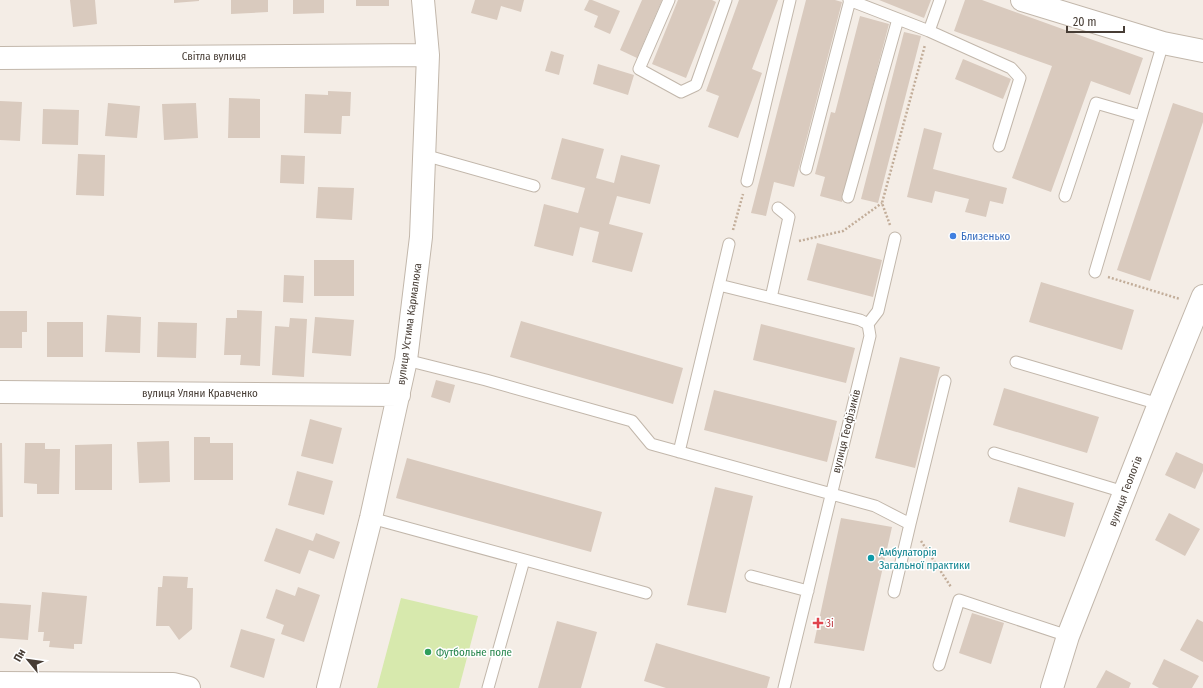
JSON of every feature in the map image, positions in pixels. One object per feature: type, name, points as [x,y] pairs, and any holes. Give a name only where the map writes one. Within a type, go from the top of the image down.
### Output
[{"type":"street","name":"вулиця Устима Кармалюка","points":[[328,688],[371,518],[406,360],[421,237],[428,55],[423,0]]},
{"type":"street","points":[[1022,0],[1163,43],[1203,51]]},
{"type":"street","name":"Світла вулиця","points":[[0,58],[428,55]]},
{"type":"street","name":"вулиця Геологів","points":[[1052,688],[1068,636],[1201,301]]},
{"type":"street","name":"вулиця Уляни Кравченко","points":[[0,392],[399,395]]},
{"type":"street","points":[[0,683],[174,684],[189,688]]},
{"type":"lane","points":[[669,0],[639,69],[681,92],[696,85],[726,0]]},
{"type":"lane","points":[[747,181],[790,0]]},
{"type":"lane","points":[[806,169],[849,0],[929,31],[1011,68],[1020,78],[1000,146]]},
{"type":"lane","points":[[929,31],[940,0]]},
{"type":"lane","points":[[848,197],[898,19]]},
{"type":"lane","points":[[1095,272],[1163,43]]},
{"type":"lane","points":[[1064,196],[1096,103],[1141,116]]},
{"type":"lane","points":[[424,155],[534,186]]},
{"type":"lane","points":[[771,298],[789,217],[778,208]]},
{"type":"lane","points":[[719,285],[860,320],[868,324],[878,311],[895,238]]},
{"type":"lane","points":[[679,452],[729,244]]},
{"type":"lane","name":"вулиця Геофізиків","points":[[784,688],[870,336],[868,324]]},
{"type":"lane","points":[[406,360],[486,380],[632,421],[651,444],[875,506],[910,524]]},
{"type":"lane","points":[[1016,362],[1159,404]]},
{"type":"lane","points":[[894,592],[945,381]]},
{"type":"lane","points":[[994,452],[1124,492]]},
{"type":"lane","points":[[371,518],[646,593]]},
{"type":"lane","points":[[488,688],[524,560]]},
{"type":"lane","points":[[751,576],[808,591]]},
{"type":"lane","points":[[939,665],[959,600],[1068,636]]},
{"type":"path","points":[[895,238],[882,203],[929,31]]},
{"type":"path","points":[[729,244],[747,181]]},
{"type":"path","points":[[782,245],[843,230],[882,203]]},
{"type":"path","points":[[1095,272],[1201,301]]},
{"type":"path","points":[[910,524],[959,600]]},
{"type":"green space","name":"Футбольне поле","points":[[401,598],[478,616],[459,688],[377,688]]},
{"type":"building","points":[[70,0],[95,0],[97,24],[73,27]]},
{"type":"building","points":[[174,0],[199,0],[199,1],[174,3]]},
{"type":"building","points":[[231,0],[268,0],[268,12],[231,14]]},
{"type":"building","points":[[293,0],[324,0],[324,13],[293,14]]},
{"type":"building","points":[[356,0],[389,0],[389,6],[356,6]]},
{"type":"building","points":[[475,0],[524,0],[521,12],[501,6],[497,20],[471,13]]},
{"type":"building","points":[[589,0],[620,11],[610,34],[594,27],[598,16],[584,10]]},
{"type":"building","points":[[642,0],[662,0],[637,58],[620,50]]},
{"type":"building","points":[[678,0],[712,0],[716,2],[686,78],[652,64]]},
{"type":"building","points":[[739,0],[778,0],[752,69],[762,73],[738,138],[708,127],[719,96],[706,91]]},
{"type":"building","points":[[806,0],[835,0],[842,2],[794,187],[774,182],[766,216],[751,213]]},
{"type":"building","points":[[879,0],[931,0],[924,18]]},
{"type":"building","points":[[965,0],[982,0],[1143,58],[1130,95],[1091,81],[1051,192],[1012,178],[1052,66],[954,31]]},
{"type":"building","points":[[860,16],[889,24],[842,202],[820,196],[825,177],[815,174],[831,112],[835,113]]},
{"type":"building","points":[[904,32],[921,36],[878,203],[861,199]]},
{"type":"building","points":[[551,51],[564,55],[559,75],[545,71]]},
{"type":"building","points":[[963,59],[1011,79],[1003,99],[955,79]]},
{"type":"building","points":[[598,64],[634,75],[628,95],[593,84]]},
{"type":"building","points":[[328,91],[351,92],[350,116],[342,116],[341,134],[304,133],[305,94],[328,95]]},
{"type":"building","points":[[229,98],[260,99],[260,138],[228,138]]},
{"type":"building","points":[[0,101],[22,102],[20,141],[0,140]]},
{"type":"building","points":[[108,103],[140,106],[137,138],[105,136]]},
{"type":"building","points":[[196,103],[198,138],[164,140],[162,104]]},
{"type":"building","points":[[1173,103],[1203,113],[1203,122],[1150,281],[1117,270]]},
{"type":"building","points":[[43,109],[79,110],[78,145],[42,144]]},
{"type":"building","points":[[924,128],[942,133],[933,169],[1007,188],[1003,204],[990,201],[986,217],[965,212],[969,199],[935,191],[932,203],[907,197]]},
{"type":"building","points":[[562,138],[604,149],[596,178],[614,183],[621,155],[660,165],[650,204],[617,196],[609,224],[643,233],[632,272],[592,262],[599,232],[580,227],[573,256],[534,246],[544,204],[578,213],[585,188],[551,179]]},
{"type":"building","points":[[78,154],[105,155],[104,196],[76,195]]},
{"type":"building","points":[[281,155],[305,156],[304,184],[280,183]]},
{"type":"building","points":[[318,187],[354,188],[352,220],[316,218]]},
{"type":"building","points":[[817,243],[882,260],[873,297],[807,280]]},
{"type":"building","points":[[314,260],[354,260],[354,296],[314,296]]},
{"type":"building","points":[[284,275],[304,276],[303,303],[283,302]]},
{"type":"building","points":[[1041,282],[1134,310],[1122,350],[1029,322]]},
{"type":"building","points":[[237,310],[262,311],[260,366],[240,365],[241,355],[224,355],[226,318],[237,318]]},
{"type":"building","points":[[0,311],[27,311],[27,332],[22,332],[22,348],[0,348]]},
{"type":"building","points":[[107,315],[141,317],[140,353],[105,352]]},
{"type":"building","points":[[315,317],[354,320],[351,356],[312,353]]},
{"type":"building","points":[[290,318],[307,319],[304,377],[272,375],[275,326],[289,327]]},
{"type":"building","points":[[521,321],[683,368],[673,404],[510,357]]},
{"type":"building","points":[[47,322],[83,322],[83,357],[47,357]]},
{"type":"building","points":[[158,322],[197,323],[196,358],[157,357]]},
{"type":"building","points":[[761,324],[855,348],[846,383],[753,360]]},
{"type":"building","points":[[900,357],[940,367],[915,468],[875,458]]},
{"type":"building","points":[[436,380],[455,385],[450,403],[431,397]]},
{"type":"building","points":[[1004,388],[1099,417],[1087,453],[993,425]]},
{"type":"building","points":[[714,390],[837,421],[827,462],[704,430]]},
{"type":"building","points":[[310,419],[342,428],[333,464],[301,456]]},
{"type":"building","points":[[194,437],[210,437],[210,443],[233,443],[233,480],[194,480]]},
{"type":"building","points":[[169,441],[170,482],[139,483],[137,442]]},
{"type":"building","points":[[0,443],[2,443],[3,517],[0,517]]},
{"type":"building","points":[[25,443],[45,443],[45,449],[60,449],[59,494],[37,494],[37,484],[24,483]]},
{"type":"building","points":[[112,444],[112,490],[75,490],[75,445]]},
{"type":"building","points":[[1176,452],[1203,464],[1203,471],[1195,489],[1165,475]]},
{"type":"building","points":[[407,458],[602,512],[591,552],[396,498]]},
{"type":"building","points":[[297,471],[333,481],[324,515],[288,505]]},
{"type":"building","points":[[715,487],[753,496],[726,613],[687,605]]},
{"type":"building","points":[[1018,487],[1074,503],[1065,537],[1009,522]]},
{"type":"building","points":[[1169,513],[1200,529],[1185,556],[1155,540]]},
{"type":"building","points":[[841,518],[892,527],[864,651],[814,643]]},
{"type":"building","points":[[276,528],[313,541],[316,533],[340,542],[334,559],[309,550],[300,574],[264,561]]},
{"type":"building","points":[[163,576],[188,577],[187,588],[193,588],[192,629],[179,640],[169,626],[156,626],[158,587],[162,587]]},
{"type":"building","points":[[298,587],[320,595],[304,642],[281,634],[284,625],[266,618],[276,589],[295,596]]},
{"type":"building","points":[[42,592],[87,596],[82,644],[74,644],[74,649],[49,647],[50,641],[43,641],[44,632],[38,632]]},
{"type":"building","points":[[0,603],[31,605],[28,640],[0,638]]},
{"type":"building","points":[[972,613],[1004,623],[991,664],[959,653]]},
{"type":"building","points":[[1197,619],[1203,622],[1203,662],[1180,650]]},
{"type":"building","points":[[557,621],[597,632],[581,688],[538,688]]},
{"type":"building","points":[[241,629],[275,639],[264,678],[230,667]]},
{"type":"building","points":[[656,643],[770,677],[767,688],[666,688],[644,681]]},
{"type":"building","points":[[1164,659],[1199,676],[1192,688],[1159,688],[1152,684]]},
{"type":"building","points":[[1106,670],[1131,683],[1129,688],[1096,688]]},
{"type":"place","name":"Близенько","points":[[953,236]]},
{"type":"place","name":"Амбулаторія Загальної практики","points":[[871,558]]},
{"type":"place","name":"3і","points":[[818,623]]},
{"type":"place","name":"Футбольне поле","points":[[428,652]]}]
